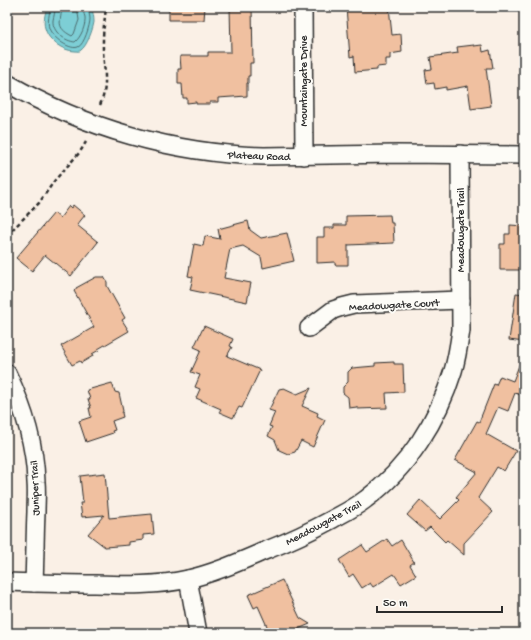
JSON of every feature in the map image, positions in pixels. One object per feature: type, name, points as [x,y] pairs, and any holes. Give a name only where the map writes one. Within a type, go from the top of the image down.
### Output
[{"type":"street","name":"Mountaingate Drive","points":[[303,7],[304,156]]},
{"type":"street","name":"Plateau Road","points":[[7,83],[33,97],[80,118],[124,134],[155,142],[207,152],[264,156],[397,154],[524,155]]},
{"type":"street","name":"Meadowgate Trail","points":[[7,582],[124,585],[150,584],[188,579],[229,566],[311,531],[346,513],[366,500],[387,482],[405,462],[421,440],[446,392],[454,370],[461,330],[460,154]]},
{"type":"street","name":"Meadowgate Court","points":[[309,328],[333,310],[354,304],[442,302],[461,300]]},
{"type":"street","name":"Juniper Trail","points":[[7,373],[25,414],[34,458],[36,483],[34,583]]},
{"type":"street","points":[[188,579],[198,633]]},
{"type":"path","points":[[100,105],[104,97],[106,84],[102,40],[106,7]]},
{"type":"path","points":[[7,235],[39,202],[55,180],[80,152],[86,142]]},
{"type":"water","points":[[47,7],[91,7],[94,22],[91,33],[80,51],[70,51],[61,47],[49,37],[44,23]]},
{"type":"building","points":[[169,7],[205,7],[204,20],[169,20]]},
{"type":"building","points":[[230,7],[252,7],[253,63],[250,63],[247,96],[218,98],[218,102],[210,102],[210,104],[196,104],[196,102],[187,103],[187,98],[183,98],[182,84],[178,84],[178,69],[181,69],[180,56],[208,56],[208,52],[231,52]]},
{"type":"building","points":[[346,7],[389,7],[392,35],[401,34],[402,52],[390,54],[390,59],[386,59],[386,66],[377,67],[377,70],[355,72],[354,56],[350,57]]},
{"type":"building","points":[[482,45],[483,52],[490,50],[493,68],[486,68],[491,106],[471,109],[468,86],[446,90],[446,87],[435,89],[434,83],[427,84],[425,70],[432,69],[430,57],[458,53],[457,47]]},
{"type":"building","points":[[73,205],[85,215],[77,225],[98,242],[71,276],[45,255],[32,271],[16,258],[54,213],[60,218],[69,206],[71,208]]},
{"type":"building","points":[[390,215],[391,223],[393,223],[394,243],[348,245],[348,265],[335,265],[335,262],[317,263],[317,237],[324,237],[324,228],[334,228],[334,225],[346,225],[346,216]]},
{"type":"building","points":[[248,221],[250,230],[261,238],[287,233],[294,261],[263,268],[261,257],[243,246],[230,249],[224,278],[251,283],[247,302],[190,290],[193,277],[188,276],[194,244],[203,246],[205,236],[220,239],[218,229]]},
{"type":"building","points":[[510,225],[524,226],[524,256],[521,256],[521,270],[500,270],[500,244],[505,244],[505,234],[510,234]]},
{"type":"building","points":[[96,277],[104,277],[107,282],[107,286],[125,318],[122,320],[129,331],[98,349],[99,350],[92,354],[93,356],[81,363],[80,361],[72,365],[61,346],[94,327],[74,291],[76,288]]},
{"type":"building","points":[[516,293],[524,294],[524,342],[509,340]]},
{"type":"building","points":[[204,326],[233,339],[230,346],[232,347],[227,356],[260,370],[242,408],[239,407],[233,418],[219,412],[221,409],[196,398],[200,389],[195,387],[200,375],[191,372],[201,350],[194,347]]},
{"type":"building","points":[[523,355],[524,396],[515,393],[508,411],[498,407],[486,434],[516,451],[504,471],[497,467],[478,498],[493,512],[464,543],[464,555],[447,540],[445,542],[430,527],[425,531],[407,515],[420,500],[440,519],[459,500],[456,497],[477,472],[455,460],[477,421],[479,422],[494,384],[496,385],[500,376],[513,381]]},
{"type":"building","points":[[394,362],[394,364],[403,364],[404,392],[386,393],[387,408],[349,408],[348,397],[343,393],[343,387],[348,382],[348,372],[352,368],[375,366],[375,363]]},
{"type":"building","points":[[112,383],[115,392],[119,393],[123,417],[112,421],[115,430],[112,431],[113,433],[86,442],[79,421],[91,417],[89,408],[91,408],[88,399],[90,399],[87,390]]},
{"type":"building","points":[[284,388],[297,394],[311,388],[302,406],[318,413],[317,416],[325,420],[313,447],[301,441],[295,452],[288,454],[279,450],[275,440],[268,436],[272,427],[269,426],[275,412],[269,410],[279,389]]},
{"type":"building","points":[[105,473],[109,518],[152,514],[154,534],[143,535],[143,540],[129,542],[129,545],[105,547],[88,534],[104,515],[82,517],[80,503],[83,503],[80,476]]},
{"type":"building","points":[[387,539],[392,546],[401,540],[414,562],[410,565],[416,575],[401,584],[394,574],[373,587],[370,583],[362,588],[353,574],[349,577],[339,560],[362,545],[367,552]]},
{"type":"building","points":[[282,580],[300,618],[310,624],[289,633],[270,633],[258,606],[254,608],[248,595]]}]
